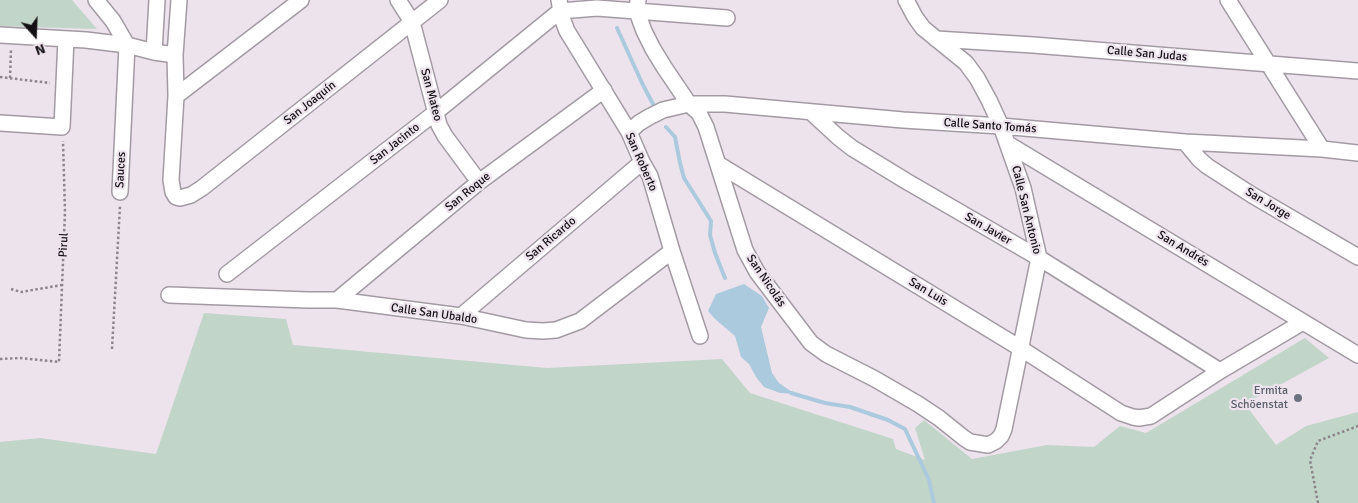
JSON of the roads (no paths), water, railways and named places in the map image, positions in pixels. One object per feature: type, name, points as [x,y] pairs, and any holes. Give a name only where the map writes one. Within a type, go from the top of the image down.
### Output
[{"type":"street","points":[[96,0],[114,20],[127,45]]},
{"type":"street","points":[[154,52],[157,0]]},
{"type":"street","points":[[176,96],[175,55],[180,0]]},
{"type":"street","points":[[176,96],[301,0]]},
{"type":"street","name":"San Mateo","points":[[398,0],[412,22],[439,126],[444,136],[479,182]]},
{"type":"street","name":"San Joaquín","points":[[176,96],[171,180],[176,197],[185,197],[196,193],[440,0]]},
{"type":"street","name":"Calle San Antonio","points":[[906,0],[923,28],[966,63],[989,100],[1008,144],[1023,188],[1039,258],[1004,429],[1001,436],[988,445]]},
{"type":"street","points":[[1228,0],[1322,149]]},
{"type":"street","points":[[559,5],[596,8],[637,6],[727,18]]},
{"type":"street","name":"San Roberto","points":[[559,5],[567,31],[629,132],[650,176],[700,336]]},
{"type":"street","name":"San Jacinto","points":[[227,274],[436,112],[559,5]]},
{"type":"street","name":"San Nicolás","points":[[637,6],[644,31],[653,49],[690,104],[699,114],[706,127],[745,250],[757,272],[810,343],[826,354],[875,379],[925,408],[970,442],[988,445]]},
{"type":"street","points":[[5,36],[86,40],[127,45],[175,55]]},
{"type":"street","points":[[0,122],[62,127],[66,39]]},
{"type":"street","name":"Calle San Judas","points":[[936,39],[1358,71]]},
{"type":"street","name":"Sauces","points":[[120,192],[127,45]]},
{"type":"street","name":"San Roque","points":[[337,300],[479,182],[604,90]]},
{"type":"street","name":"Calle Santo Tomás","points":[[629,132],[663,110],[690,104],[725,104],[1186,142],[1322,149],[1358,153]]},
{"type":"street","name":"San Javier","points":[[812,112],[852,148],[1039,258],[1220,371]]},
{"type":"street","name":"San Jorge","points":[[1186,142],[1207,166],[1358,257]]},
{"type":"street","name":"San Andrés","points":[[1008,144],[1358,355]]},
{"type":"street","name":"San Ricardo","points":[[461,316],[642,162]]},
{"type":"street","name":"San Luis","points":[[718,164],[1020,348],[1121,413],[1145,418],[1158,412],[1220,371]]},
{"type":"street","name":"Calle San Ubaldo","points":[[169,295],[337,300],[461,316],[526,330],[556,330],[580,321],[672,251]]},
{"type":"street","points":[[1220,371],[1303,322]]},
{"type":"water","points":[[744,284],[762,296],[769,308],[761,327],[772,373],[779,383],[795,394],[780,393],[764,387],[749,364],[741,357],[735,336],[708,311],[716,294]]},
{"type":"waterway","points":[[617,28],[654,106]]},
{"type":"waterway","points":[[666,127],[675,137],[684,178],[711,221],[710,235],[725,278]]},
{"type":"waterway","points":[[791,393],[825,403],[850,407],[888,420],[905,429],[929,480],[934,503]]},
{"type":"place","name":"Ermita Schöenstat","points":[[1298,398]]}]
